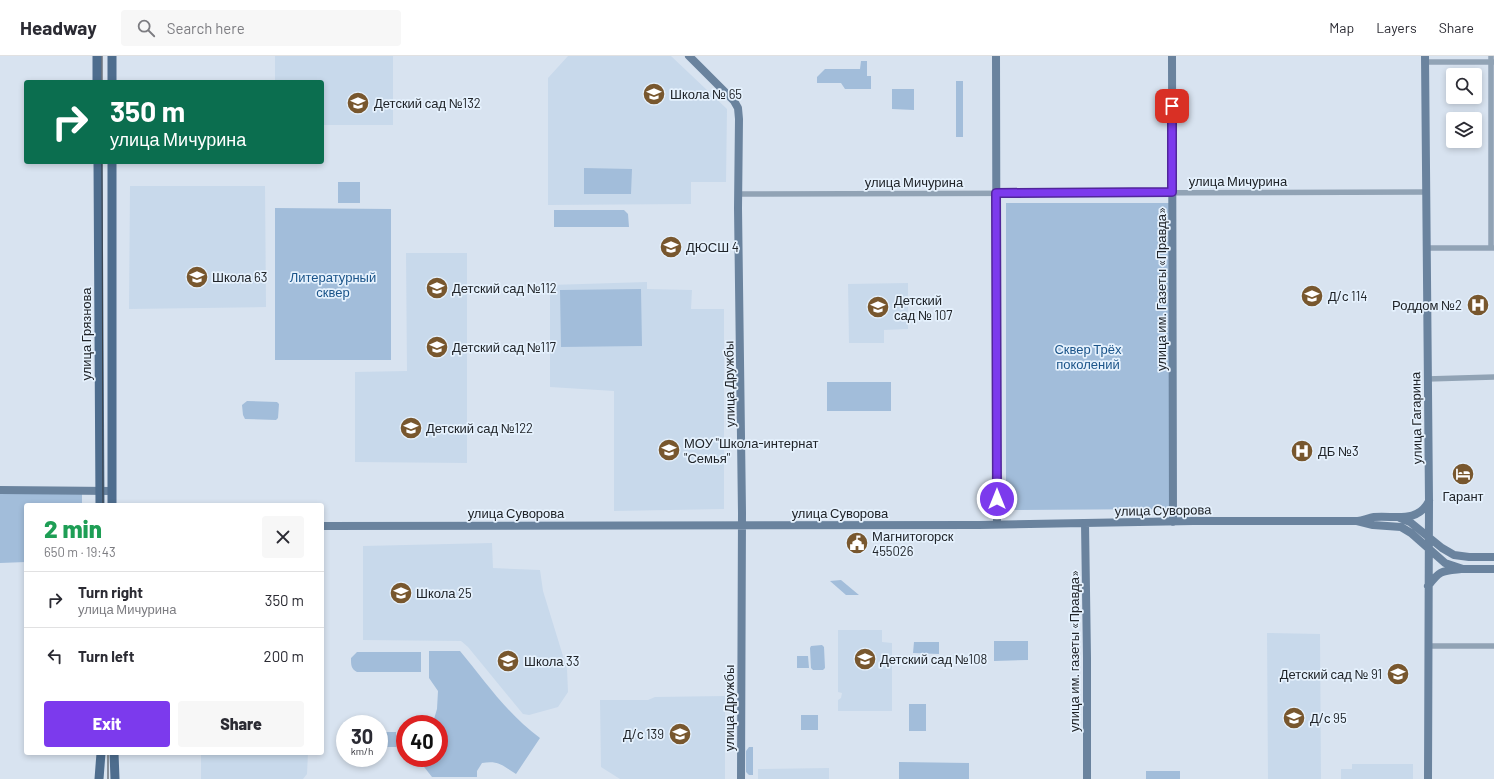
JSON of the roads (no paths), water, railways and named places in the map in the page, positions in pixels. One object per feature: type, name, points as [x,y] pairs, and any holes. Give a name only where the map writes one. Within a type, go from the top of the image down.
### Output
[{"type":"main road","points":[[97,56],[97,80]]},
{"type":"main road","points":[[112,56],[112,80]]},
{"type":"main road","name":"улица Дружбы","points":[[689,56],[734,101],[738,108],[742,525],[742,779]]},
{"type":"main road","points":[[996,56],[997,524]]},
{"type":"main road","name":"улица им. Газеты «Правда»","points":[[1172,56],[1173,522]]},
{"type":"main road","name":"улица Гагарина","points":[[1425,59],[1429,501],[1428,779]]},
{"type":"main road","name":"улица Грязнова","points":[[98,164],[100,503]]},
{"type":"main road","name":"улица Грязнова","points":[[112,164],[112,503]]},
{"type":"main road","points":[[0,490],[112,491]]},
{"type":"main road","name":"улица Суворова","points":[[324,526],[997,524],[1357,521],[1374,517],[1400,518],[1416,515],[1424,509],[1429,501]]},
{"type":"main road","name":"улица Суворова","points":[[1400,518],[1410,522],[1442,548],[1454,555],[1469,557],[1494,557]]},
{"type":"main road","name":"улица Суворова","points":[[1357,521],[1373,525],[1401,528],[1411,534],[1445,563],[1463,569],[1494,569]]},
{"type":"main road","name":"улица им. газеты «Правда»","points":[[1085,523],[1087,779]]},
{"type":"main road","points":[[1428,586],[1437,575],[1443,571],[1463,569]]},
{"type":"main road","points":[[100,779],[101,755]]},
{"type":"main road","points":[[114,755],[115,779]]},
{"type":"street","points":[[1425,59],[1492,60],[1493,248],[1427,248]]},
{"type":"street","name":"улица Мичурина","points":[[738,194],[1426,192]]},
{"type":"street","points":[[1427,379],[1494,377]]},
{"type":"street","points":[[1428,646],[1494,646]]},
{"type":"tram line","points":[[102,56],[102,80]]},
{"type":"tram line","points":[[102,164],[103,503]]},
{"type":"tram line","points":[[108,755],[108,779]]},
{"type":"place","name":"Школа № 65","points":[[654,94]]},
{"type":"place","name":"Детский сад №132","points":[[358,103]]},
{"type":"place","name":"ДЮСШ 4","points":[[671,247]]},
{"type":"place","name":"Школа 63","points":[[197,277]]},
{"type":"place","name":"Детский сад №112","points":[[437,288]]},
{"type":"place","name":"Д/с 114","points":[[1312,296]]},
{"type":"place","name":"Роддом №2","points":[[1478,305]]},
{"type":"place","name":"Детский сад № 107","points":[[878,307]]},
{"type":"place","name":"Детский сад №117","points":[[437,347]]},
{"type":"place","name":"Детский сад №122","points":[[411,428]]},
{"type":"place","name":"МОУ \"Школа-интернат \"Семья\"","points":[[669,450]]},
{"type":"place","name":"ДБ №3","points":[[1302,451]]},
{"type":"place","name":"Гарант","points":[[1463,474]]},
{"type":"place","name":"Магнитогорск 455026","points":[[857,543]]},
{"type":"place","name":"Школа 25","points":[[401,593]]},
{"type":"place","name":"Детский сад №108","points":[[865,659]]},
{"type":"place","name":"Школа 33","points":[[508,661]]},
{"type":"place","name":"Детский сад № 91","points":[[1398,674]]},
{"type":"place","name":"Д/с 95","points":[[1294,718]]},
{"type":"place","name":"Д/с 139","points":[[680,734]]},
{"type":"park label","name":"Литературный сквер","points":[[333,284]]},
{"type":"park label","name":"Сквер Трёх поколений","points":[[1088,356]]}]
